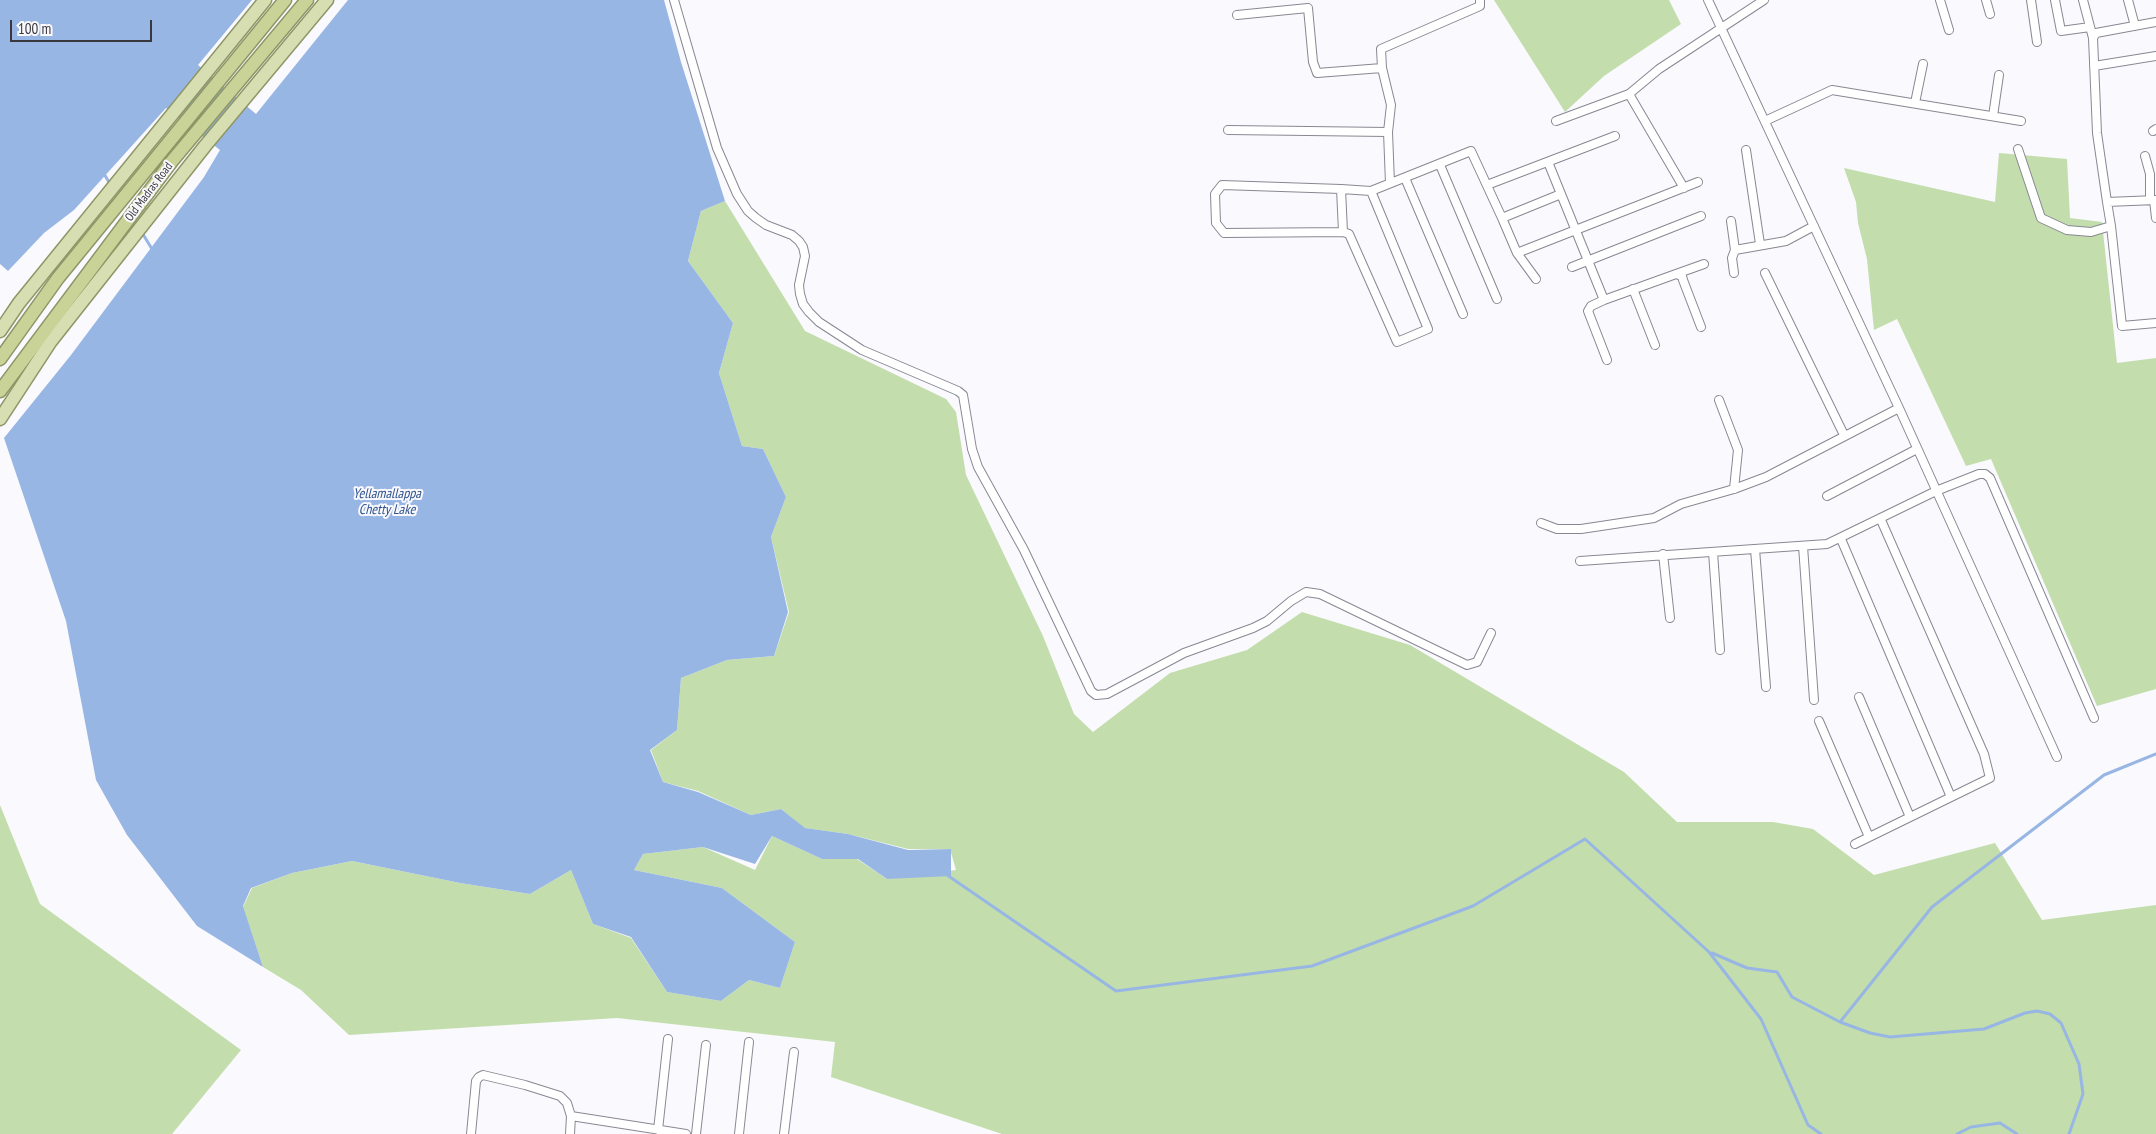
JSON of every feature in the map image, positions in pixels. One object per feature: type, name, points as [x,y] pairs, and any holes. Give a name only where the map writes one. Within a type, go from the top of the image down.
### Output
[{"type":"highway","name":"Old Madras Road","points":[[0,359],[58,278],[285,0]]},
{"type":"highway","name":"Old Madras Road","points":[[0,391],[98,259],[193,136],[307,0]]},
{"type":"main road","points":[[0,331],[19,303],[265,0]]},
{"type":"main road","points":[[0,419],[51,341],[205,146],[252,93],[328,0]]},
{"type":"street","points":[[674,0],[717,148],[737,194],[756,218],[766,225],[792,235],[800,241],[804,256],[799,285],[800,294],[809,312],[819,322],[862,350],[958,391],[963,395],[972,449],[978,467],[1024,550],[1092,691],[1096,695],[1107,694],[1184,653],[1253,628],[1267,621],[1291,600],[1306,592],[1320,594],[1467,665],[1477,662],[1491,633]]},
{"type":"street","points":[[1390,184],[1388,132],[1391,105],[1382,68],[1381,49],[1480,6],[1480,0]]},
{"type":"street","points":[[1708,0],[1899,408],[2057,757]]},
{"type":"street","points":[[1556,121],[1629,94],[1659,69],[1764,0]]},
{"type":"street","points":[[1940,0],[1949,30]]},
{"type":"street","points":[[1986,0],[1990,14]]},
{"type":"street","points":[[2031,0],[2037,42]]},
{"type":"street","points":[[2055,0],[2061,31],[2090,27]]},
{"type":"street","points":[[2083,0],[2093,38],[2097,133],[2111,226],[2122,326],[2156,323]]},
{"type":"street","points":[[2128,0],[2135,26]]},
{"type":"street","points":[[1237,15],[1308,8],[1312,62],[1317,73],[1382,68]]},
{"type":"street","points":[[2093,38],[2096,33],[2156,22]]},
{"type":"street","points":[[2094,66],[2156,56]]},
{"type":"street","points":[[1916,103],[1923,64]]},
{"type":"street","points":[[1993,116],[1999,75]]},
{"type":"street","points":[[1765,122],[1832,90],[2021,121]]},
{"type":"street","points":[[1629,94],[1684,188]]},
{"type":"street","points":[[1228,130],[1388,132]]},
{"type":"street","points":[[1487,185],[1615,136]]},
{"type":"street","points":[[2018,149],[2042,218],[2067,230],[2091,232],[2111,226]]},
{"type":"street","points":[[1746,150],[1760,244]]},
{"type":"street","points":[[1371,191],[1428,329],[1397,342],[1349,234],[1343,232],[1224,233],[1216,223],[1215,194],[1222,185],[1371,191],[1471,151],[1517,253],[1536,279]]},
{"type":"street","points":[[2145,156],[2150,174],[2156,218]]},
{"type":"street","points":[[1548,162],[1604,300]]},
{"type":"street","points":[[1440,165],[1497,299]]},
{"type":"street","points":[[1405,178],[1464,314]]},
{"type":"street","points":[[1517,253],[1698,182]]},
{"type":"street","points":[[1341,189],[1343,232]]},
{"type":"street","points":[[1502,218],[1561,194]]},
{"type":"street","points":[[2107,202],[2154,200]]},
{"type":"street","points":[[1572,267],[1701,216]]},
{"type":"street","points":[[1731,221],[1735,250],[1732,258],[1734,273]]},
{"type":"street","points":[[1735,250],[1760,244],[1786,241],[1814,226]]},
{"type":"street","points":[[1607,360],[1588,311],[1591,306],[1704,264]]},
{"type":"street","points":[[1765,273],[1844,435]]},
{"type":"street","points":[[1676,274],[1682,276],[1701,327]]},
{"type":"street","points":[[1634,289],[1655,345]]},
{"type":"street","points":[[1720,400],[1738,450],[1734,489]]},
{"type":"street","points":[[1541,523],[1557,529],[1581,529],[1654,518],[1681,504],[1734,489],[1766,477],[1899,408]]},
{"type":"street","points":[[1827,496],[1917,449]]},
{"type":"street","points":[[1580,561],[1827,544],[1881,520],[1936,491],[1979,474],[1985,474],[1990,478],[2094,718]]},
{"type":"street","points":[[1856,844],[1990,778],[1984,754],[1881,520]]},
{"type":"street","points":[[1841,539],[1951,797]]},
{"type":"street","points":[[1803,546],[1814,700]]},
{"type":"street","points":[[1755,548],[1766,687]]},
{"type":"street","points":[[1713,552],[1720,650]]},
{"type":"street","points":[[1663,554],[1670,618]]},
{"type":"street","points":[[1858,697],[1910,817]]},
{"type":"street","points":[[1818,721],[1869,837]]},
{"type":"street","points":[[655,1131],[668,1039]]},
{"type":"street","points":[[739,1134],[749,1042]]},
{"type":"street","points":[[696,1134],[706,1045]]},
{"type":"street","points":[[784,1134],[794,1052]]},
{"type":"street","points":[[471,1134],[476,1081],[483,1075],[560,1096],[567,1102],[571,1116],[570,1134]]},
{"type":"street","points":[[571,1116],[655,1131],[686,1134]]},
{"type":"green space","points":[[1494,0],[1669,0],[1681,24],[1604,76],[1565,112]]},
{"type":"green space","points":[[1999,153],[2067,159],[2070,218],[2102,222],[2117,363],[2156,358],[2156,689],[2097,706],[1991,459],[1966,466],[1897,319],[1874,330],[1867,259],[1858,223],[1856,202],[1844,168],[1995,202]]},
{"type":"green space","points":[[725,201],[805,331],[946,399],[956,412],[966,475],[1043,636],[1074,714],[1093,732],[1170,673],[1247,650],[1302,612],[1410,645],[1624,772],[1677,822],[1773,822],[1813,829],[1874,875],[1995,843],[2042,920],[2156,905],[2156,1134],[1002,1134],[831,1077],[835,1042],[617,1018],[349,1035],[301,990],[263,967],[243,907],[252,888],[292,873],[352,861],[460,883],[530,894],[571,870],[593,924],[631,938],[667,992],[721,1001],[749,980],[780,988],[795,942],[722,888],[634,870],[643,854],[703,847],[755,870],[772,836],[822,859],[857,859],[887,879],[956,870],[950,849],[908,849],[848,834],[804,828],[781,809],[751,815],[698,791],[663,782],[651,750],[677,730],[681,678],[727,660],[774,656],[789,612],[771,537],[786,497],[763,449],[742,446],[719,373],[733,323],[688,261],[701,211]]},
{"type":"green space","points":[[0,805],[40,904],[241,1050],[172,1134],[0,1134]]},
{"type":"water","name":"Yellamallappa Chetty Lake","points":[[0,0],[252,0],[198,65],[256,114],[348,0],[664,0],[681,62],[725,201],[701,211],[688,261],[733,323],[719,373],[742,446],[763,449],[786,497],[771,537],[788,612],[774,656],[727,660],[681,678],[677,730],[650,750],[663,782],[698,792],[751,815],[781,809],[805,828],[848,834],[908,850],[951,849],[951,876],[887,879],[858,859],[822,859],[772,836],[755,864],[703,847],[643,854],[634,870],[722,888],[795,942],[780,988],[749,980],[721,1001],[667,992],[631,937],[593,924],[571,870],[530,894],[460,883],[352,861],[292,873],[251,888],[243,906],[263,967],[197,926],[127,835],[96,780],[66,621],[4,438],[71,355],[204,177],[220,150],[166,108],[74,210],[44,233],[8,271],[0,264]]},
{"type":"waterway","points":[[103,172],[110,184]]},
{"type":"waterway","points":[[141,231],[152,249]]},
{"type":"waterway","points":[[1840,1022],[1932,907],[2104,775],[2156,754]]},
{"type":"waterway","points":[[947,875],[1116,991],[1312,966],[1473,906],[1585,839],[1709,952],[1761,1019],[1808,1125],[1821,1134]]},
{"type":"waterway","points":[[1712,953],[1747,968],[1777,972],[1792,997],[1840,1022],[1870,1033],[1890,1037],[1984,1029],[2025,1013],[2037,1011],[2050,1014],[2061,1023],[2079,1064],[2083,1094],[2069,1134]]},
{"type":"waterway","points":[[1957,1134],[1971,1127],[2000,1123],[2017,1134]]}]
